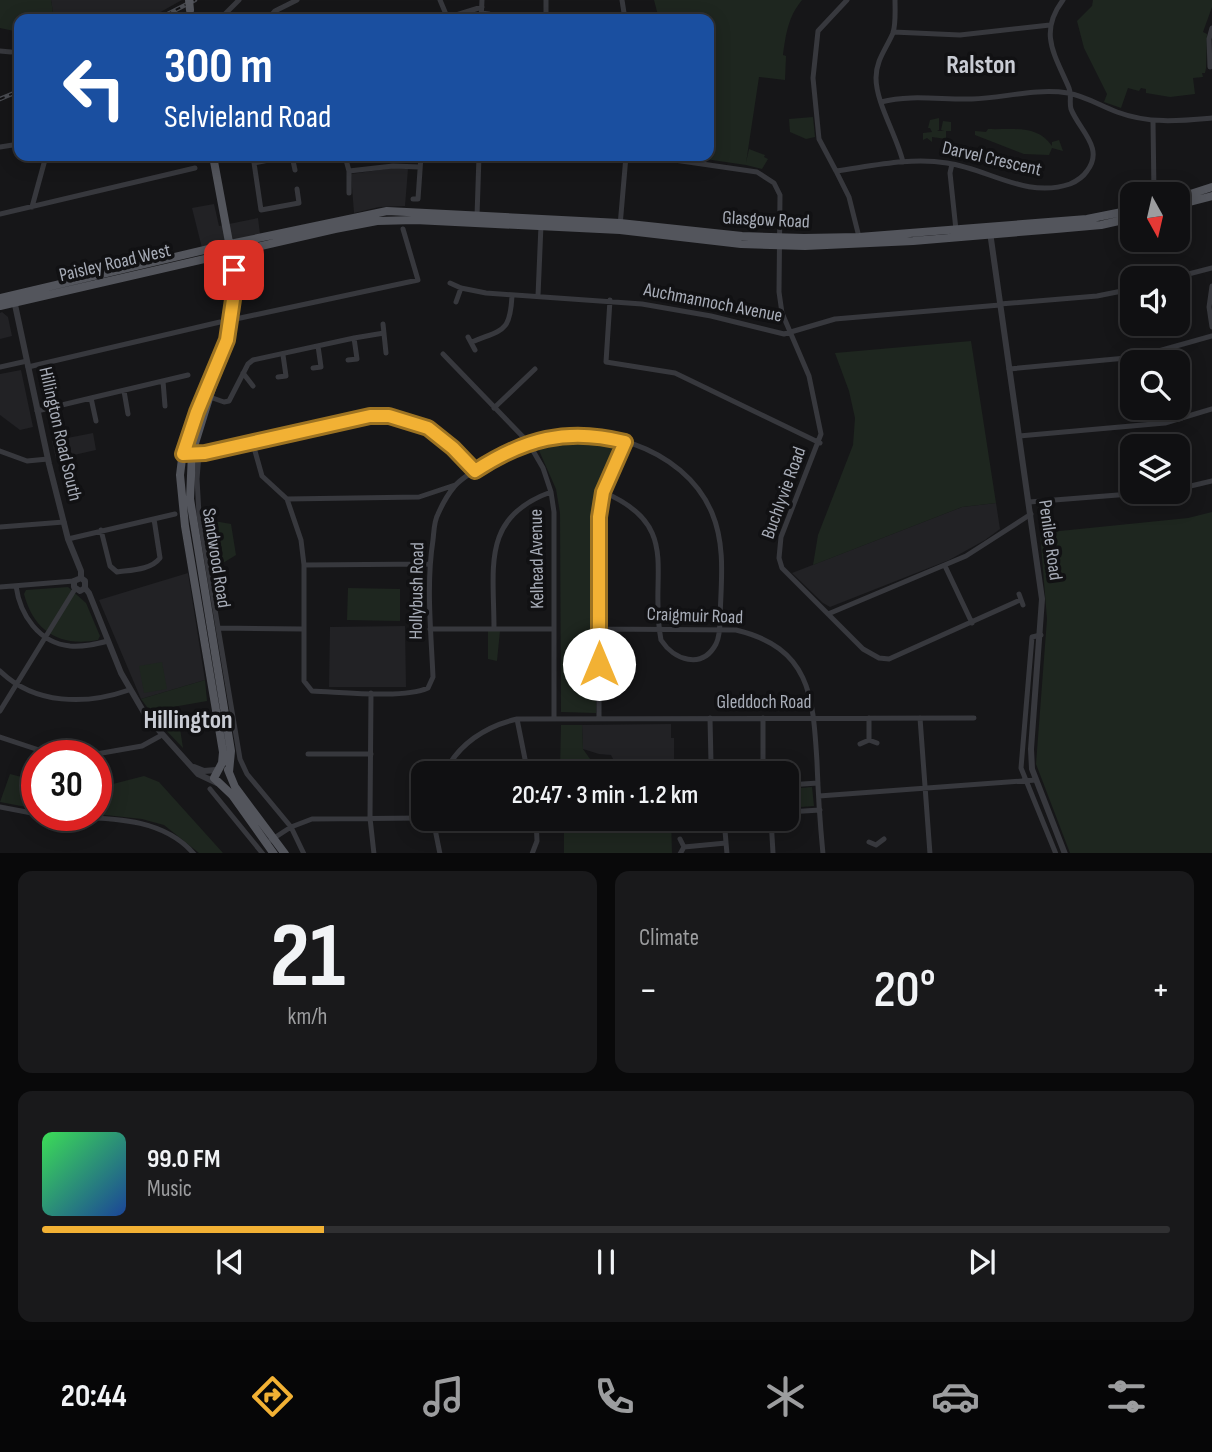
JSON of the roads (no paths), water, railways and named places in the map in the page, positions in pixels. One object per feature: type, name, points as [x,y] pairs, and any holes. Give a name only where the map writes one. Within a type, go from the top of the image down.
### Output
[{"type":"main road","name":"Sandwood Road","points":[[214,161],[235,286],[231,320],[223,352],[191,454],[180,475],[183,512],[223,752],[214,778],[215,785]]},
{"type":"main road","points":[[1190,195],[1212,190]]},
{"type":"main road","points":[[1190,200],[1212,190]]},
{"type":"main road","name":"Paisley Road West","points":[[0,298],[13,298],[397,211]]},
{"type":"main road","name":"Glasgow Road","points":[[397,211],[477,219],[620,226],[781,242],[956,234],[1101,218],[1120,213]]},
{"type":"main road","name":"Glasgow Road","points":[[402,224],[477,219]]},
{"type":"main road","name":"Paisley Road West","points":[[360,220],[402,224]]},
{"type":"main road","name":"Glasgow Road","points":[[990,231],[1101,225],[1120,221]]},
{"type":"main road","name":"Paisley Road West","points":[[0,306],[13,298]]},
{"type":"main road","name":"Sandwood Road","points":[[191,454],[192,514],[231,752],[230,774]]},
{"type":"main road","points":[[218,769],[224,768],[230,774],[235,787],[270,841],[274,853]]},
{"type":"main road","points":[[215,785],[227,782],[230,774]]},
{"type":"main road","points":[[215,785],[232,795],[270,841],[285,853]]},
{"type":"street","points":[[225,14],[239,0]]},
{"type":"street","points":[[272,14],[297,0]]},
{"type":"street","points":[[847,0],[818,31],[813,78],[819,139],[849,197],[859,240]]},
{"type":"street","points":[[895,0],[893,32],[878,61],[876,78],[881,102],[894,131],[903,162]]},
{"type":"street","points":[[1063,0],[1049,25],[1054,57],[1070,93]]},
{"type":"street","points":[[461,14],[481,10]]},
{"type":"street","points":[[893,32],[960,35],[1049,25]]},
{"type":"street","points":[[1210,67],[1212,28]]},
{"type":"street","points":[[0,51],[11,52]]},
{"type":"street","points":[[881,102],[902,99],[984,98],[1037,91],[1070,93],[1127,116],[1153,121],[1212,118]]},
{"type":"street","name":"Darvel Crescent","points":[[835,171],[903,162],[952,164],[1012,184],[1030,187],[1054,187],[1076,181],[1090,166],[1093,150],[1071,110],[1070,93]]},
{"type":"street","points":[[1153,121],[1154,182]]},
{"type":"street","points":[[32,207],[45,161]]},
{"type":"street","points":[[253,161],[261,210],[299,202],[297,189]]},
{"type":"street","points":[[292,161],[296,170]]},
{"type":"street","points":[[346,161],[349,193]]},
{"type":"street","points":[[392,161],[393,166]]},
{"type":"street","points":[[413,199],[418,199],[421,161]]},
{"type":"street","points":[[477,219],[479,161]]},
{"type":"street","points":[[620,226],[626,161]]},
{"type":"street","name":"Buchlyvie Road","points":[[684,161],[757,172],[769,177],[780,195],[780,304],[789,333],[809,376],[821,425],[820,443],[781,537],[779,558],[782,568],[828,614]]},
{"type":"street","points":[[952,164],[950,173],[956,234]]},
{"type":"street","points":[[349,171],[393,166],[420,167]]},
{"type":"street","points":[[0,214],[195,168]]},
{"type":"street","points":[[538,296],[542,222]]},
{"type":"street","points":[[231,320],[418,280],[402,224]]},
{"type":"street","name":"Penilee Road","points":[[990,231],[1042,599],[1031,749],[1032,769],[1065,853]]},
{"type":"street","points":[[1190,274],[1212,268]]},
{"type":"street","name":"Auchmannoch Avenue","points":[[450,283],[461,288],[512,296],[610,300],[679,310],[783,334],[835,319],[1097,296],[1120,291]]},
{"type":"street","points":[[1212,286],[1209,307],[1212,327]]},
{"type":"street","points":[[456,302],[461,288]]},
{"type":"street","points":[[475,350],[470,340],[506,327],[511,316],[512,296]]},
{"type":"street","name":"Hillington Road South","points":[[13,298],[48,459],[68,539],[81,571],[77,580]]},
{"type":"street","points":[[610,300],[606,362],[675,373],[820,443]]},
{"type":"street","points":[[0,367],[27,364],[220,322]]},
{"type":"street","points":[[383,324],[386,354]]},
{"type":"street","points":[[207,396],[223,402],[229,401],[253,360],[384,333]]},
{"type":"street","points":[[1009,369],[1137,357],[1212,336]]},
{"type":"street","points":[[348,360],[357,359],[354,338]]},
{"type":"street","points":[[313,368],[321,368],[318,346]]},
{"type":"street","name":"Kelhead Avenue","points":[[443,354],[528,442],[543,468],[551,492],[554,512],[554,719]]},
{"type":"street","points":[[278,377],[286,376],[283,355]]},
{"type":"street","points":[[494,408],[534,369]]},
{"type":"street","points":[[243,373],[253,386]]},
{"type":"street","points":[[37,411],[188,375]]},
{"type":"street","points":[[163,381],[165,406]]},
{"type":"street","points":[[124,391],[128,414]]},
{"type":"street","points":[[91,398],[96,421]]},
{"type":"street","points":[[56,408],[58,427]]},
{"type":"street","points":[[1019,436],[1165,423],[1212,409]]},
{"type":"street","points":[[191,454],[253,444],[370,416],[389,416],[428,428],[453,448],[475,471]]},
{"type":"street","name":"Hollybush Road","points":[[371,692],[421,691],[428,688],[433,677],[429,564],[436,517],[455,485],[496,457],[528,442],[565,435],[599,435],[658,455],[681,471],[697,488],[711,511],[718,531],[722,559],[719,629]]},
{"type":"street","points":[[599,719],[599,517],[603,492],[625,442]]},
{"type":"street","points":[[253,444],[262,476],[287,499],[301,540],[304,565],[304,681],[312,691],[371,692],[370,818],[374,853]]},
{"type":"street","points":[[0,451],[27,461],[48,459]]},
{"type":"street","name":"Sandwood Road","points":[[191,454],[244,769],[291,827],[304,853]]},
{"type":"street","points":[[1190,486],[1212,481]]},
{"type":"street","points":[[287,499],[419,497],[455,485]]},
{"type":"street","points":[[494,629],[494,558],[499,534],[512,514],[522,505],[551,492]]},
{"type":"street","points":[[603,492],[635,508],[653,534],[659,557],[659,629],[661,640],[667,649],[675,656],[685,659],[707,654],[717,642],[719,629]]},
{"type":"street","points":[[1029,502],[1120,495]]},
{"type":"street","points":[[68,539],[175,514]]},
{"type":"street","points":[[1021,600],[889,659],[879,658],[863,649],[828,614],[945,566],[984,546],[1031,514]]},
{"type":"street","points":[[101,530],[110,566],[117,572],[146,567],[155,564],[160,558],[154,520]]},
{"type":"street","points":[[0,527],[64,522]]},
{"type":"street","points":[[304,565],[429,564]]},
{"type":"street","points":[[945,566],[972,623]]},
{"type":"street","points":[[0,711],[75,589],[77,580]]},
{"type":"street","points":[[0,587],[85,581],[85,588],[129,690],[146,716],[192,766],[215,785],[263,853]]},
{"type":"street","points":[[16,586],[26,617],[46,637],[71,646],[88,646],[108,641]]},
{"type":"street","points":[[75,589],[80,591],[85,588]]},
{"type":"street","points":[[219,628],[302,629]]},
{"type":"street","points":[[430,629],[554,629]]},
{"type":"street","name":"Craigmuir Road","points":[[599,629],[719,629],[753,634],[783,651],[792,660],[806,685],[814,718],[823,853]]},
{"type":"street","points":[[1041,635],[1032,637],[1021,768],[1056,853]]},
{"type":"street","points":[[0,671],[38,694],[73,700],[101,699],[129,690]]},
{"type":"street","points":[[710,718],[711,761]]},
{"type":"street","points":[[763,718],[763,759]]},
{"type":"street","points":[[869,718],[869,740]]},
{"type":"street","points":[[920,718],[930,853]]},
{"type":"street","name":"Gleddoch Road","points":[[517,719],[974,718]]},
{"type":"street","points":[[452,761],[469,741],[491,728],[517,719],[525,761]]},
{"type":"street","points":[[112,751],[142,746],[162,735]]},
{"type":"street","points":[[0,737],[21,744]]},
{"type":"street","points":[[860,744],[869,740],[877,743]]},
{"type":"street","points":[[307,754],[371,754]]},
{"type":"street","points":[[192,766],[204,771],[218,769]]},
{"type":"street","points":[[819,796],[1036,780]]},
{"type":"street","points":[[799,784],[818,783]]},
{"type":"street","points":[[0,807],[21,811]]},
{"type":"street","points":[[799,811],[820,810]]},
{"type":"street","points":[[270,841],[291,827],[312,819],[411,818]]},
{"type":"street","points":[[112,820],[139,822],[165,831],[194,853]]},
{"type":"street","points":[[435,831],[440,853]]},
{"type":"street","points":[[531,853],[537,841],[537,831]]},
{"type":"street","points":[[725,831],[727,853]]},
{"type":"street","points":[[772,831],[773,853]]},
{"type":"street","points":[[680,839],[684,847]]},
{"type":"street","points":[[876,845],[884,839]]},
{"type":"street","points":[[869,842],[876,845]]},
{"type":"street","points":[[684,847],[726,843]]},
{"type":"street","points":[[876,845],[878,853]]},
{"type":"street","points":[[680,853],[684,847]]},
{"type":"railway","points":[[168,14],[195,0]]},
{"type":"railway","points":[[0,99],[14,93]]},
{"type":"district","name":"Ralston","points":[[981,65]]},
{"type":"district","name":"Hillington","points":[[188,720]]}]
